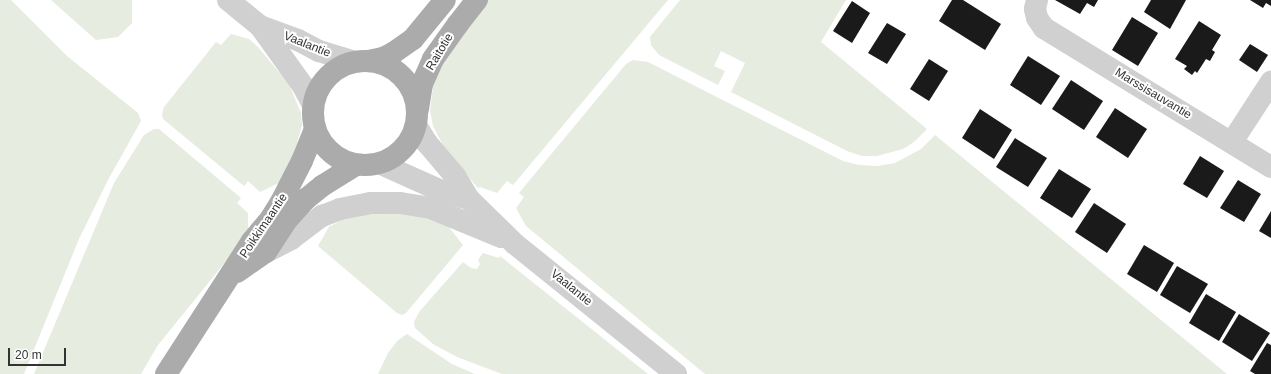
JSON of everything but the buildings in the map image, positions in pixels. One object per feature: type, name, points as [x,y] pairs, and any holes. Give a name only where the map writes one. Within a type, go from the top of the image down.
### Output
[{"type":"main road","points":[[361,61],[380,63],[392,68],[402,76],[413,92],[417,119],[411,138],[403,149],[393,158],[381,164],[368,166],[345,162],[330,152],[319,139],[315,129],[313,105],[317,93],[323,82],[332,73],[343,66],[361,61],[383,58],[393,54],[413,39],[445,0]]},
{"type":"main road","name":"Raitotie","points":[[417,119],[422,84],[433,59],[477,0]]},
{"type":"main road","name":"Poikkimaantie","points":[[166,374],[230,277],[259,246],[286,221],[298,193],[315,129]]},
{"type":"main road","name":"Poikkimaantie","points":[[298,193],[322,186],[356,165]]},
{"type":"street","name":"Vaalantie","points":[[228,0],[260,26],[303,86],[313,105]]},
{"type":"street","name":"Marssisauvantie","points":[[1037,9],[1044,28],[1271,167]]},
{"type":"street","name":"Vaalantie","points":[[260,26],[298,40],[319,51],[361,61]]},
{"type":"street","points":[[1232,142],[1271,82]]},
{"type":"street","name":"Vaalantie","points":[[417,119],[427,144],[455,176],[469,199],[515,244],[676,374]]},
{"type":"street","name":"Vaalantie","points":[[381,164],[439,190],[469,199]]},
{"type":"street","points":[[259,246],[290,239],[322,216],[340,209],[371,203],[400,203],[431,208],[454,216],[515,244]]},
{"type":"shaded area","points":[[0,0],[11,0],[67,56],[138,113],[141,121],[108,180],[79,239],[24,374],[0,374]]},
{"type":"shaded area","points":[[51,0],[132,0],[132,23],[118,37],[96,40]]},
{"type":"shaded area","points":[[487,0],[668,0],[513,185],[507,181],[497,193],[480,187],[478,188],[457,164],[445,149],[433,126],[430,111],[433,87],[442,63]]},
{"type":"shaded area","points":[[680,0],[846,0],[821,42],[927,129],[914,142],[903,149],[877,156],[862,156],[847,151],[731,92],[745,63],[721,51],[714,66],[725,71],[718,85],[659,55],[651,45],[650,37]]},
{"type":"shaded area","points":[[231,34],[249,39],[257,46],[289,84],[301,113],[302,125],[296,147],[281,182],[260,192],[248,181],[244,186],[163,119],[162,114],[164,107],[216,42],[221,45]]},
{"type":"shaded area","points":[[633,60],[648,62],[843,161],[859,165],[878,166],[895,163],[921,149],[935,135],[1227,374],[705,374],[526,226],[516,208],[524,197],[519,193],[626,64]]},
{"type":"shaded area","points":[[154,129],[159,129],[241,198],[237,203],[248,213],[248,234],[158,345],[141,374],[34,374],[114,183],[144,135]]},
{"type":"shaded area","points":[[399,211],[429,216],[448,226],[463,245],[406,313],[402,315],[397,313],[318,246],[330,225],[331,226],[343,219],[371,212]]},
{"type":"shaded area","points":[[483,253],[499,258],[500,256],[648,374],[502,374],[457,357],[433,344],[415,328],[414,322],[419,312],[463,262],[471,268],[477,269],[480,264],[478,260]]},
{"type":"shaded area","points":[[407,334],[452,364],[475,374],[378,374],[388,353],[397,341]]}]
